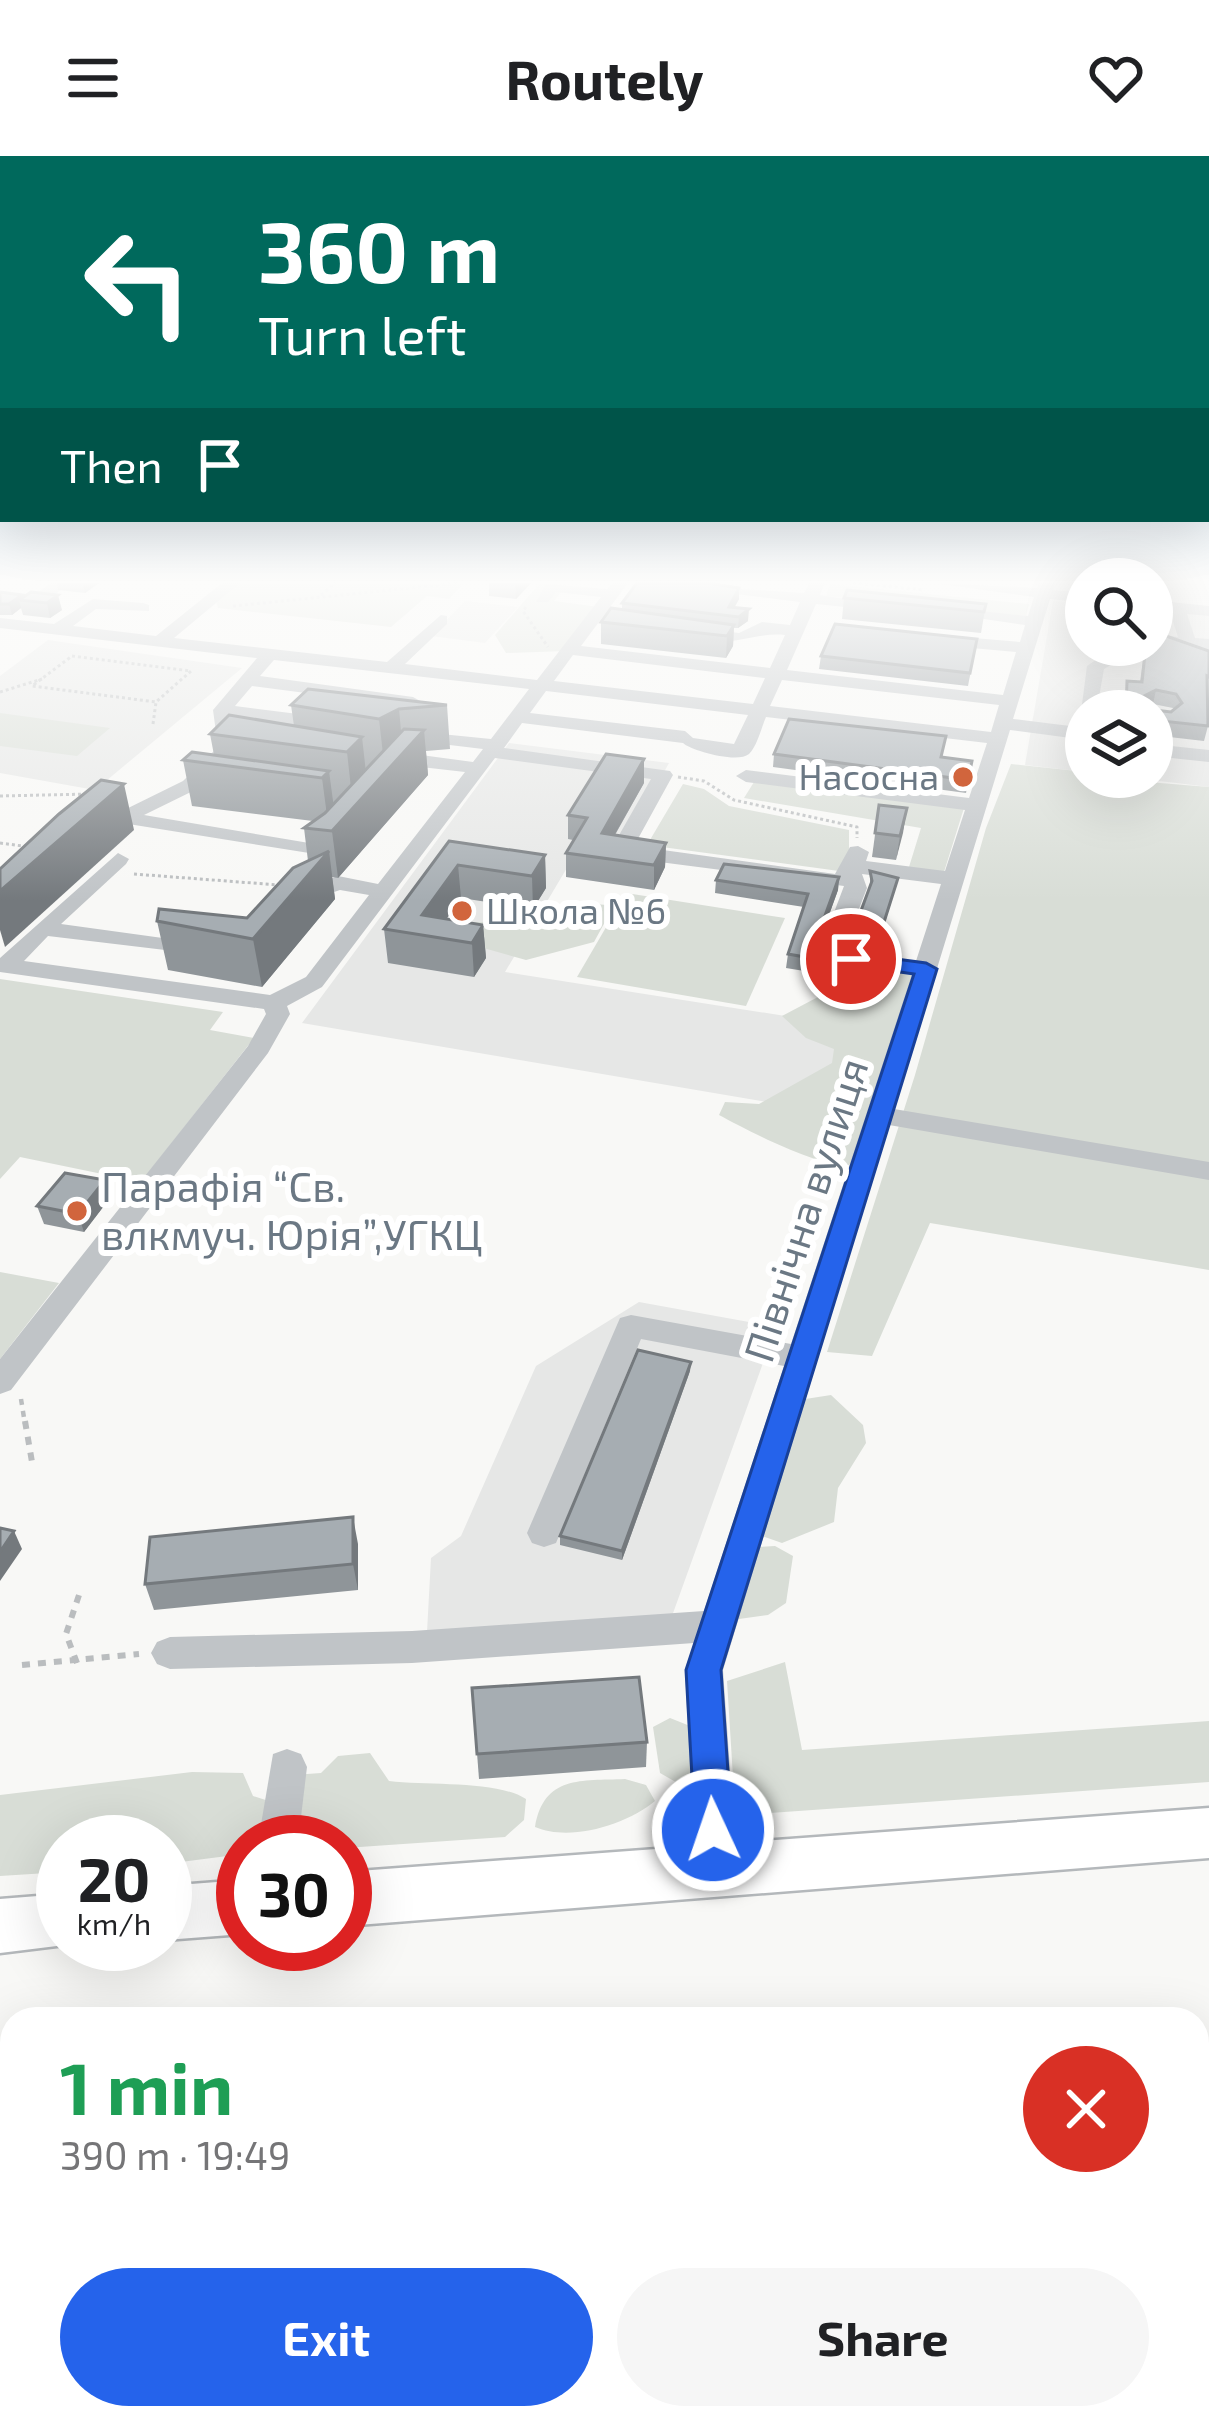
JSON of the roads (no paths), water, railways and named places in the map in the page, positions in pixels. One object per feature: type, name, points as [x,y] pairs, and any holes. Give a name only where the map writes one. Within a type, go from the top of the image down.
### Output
[{"type":"main road","points":[[372,1897],[1209,1833]]},
{"type":"main road","points":[[0,1926],[36,1923]]},
{"type":"street","points":[[239,689],[222,710],[228,748],[201,787],[123,818],[320,851],[345,823]]},
{"type":"street","points":[[317,689],[435,704],[409,734]]},
{"type":"street","points":[[3,965],[274,1003],[314,982],[541,689]]},
{"type":"street","points":[[562,689],[762,710],[998,715]]},
{"type":"street","points":[[519,717],[741,751],[772,689]]},
{"type":"street","points":[[884,689],[1065,729]]},
{"type":"street","name":"Північна вулиця","points":[[716,1870],[704,1670],[954,879],[1008,689]]},
{"type":"street","points":[[222,710],[362,728]]},
{"type":"street","points":[[385,731],[488,755],[662,775],[621,851],[836,881],[854,865],[954,879]]},
{"type":"street","points":[[228,748],[251,752]]},
{"type":"street","points":[[1173,752],[1209,756]]},
{"type":"street","points":[[370,782],[389,775],[400,764],[488,755]]},
{"type":"street","points":[[746,776],[976,806]]},
{"type":"street","points":[[3,965],[118,859]]},
{"type":"street","points":[[854,865],[856,888],[833,947],[851,959],[926,969]]},
{"type":"street","points":[[274,925],[301,892],[316,886],[338,883],[382,891]]},
{"type":"street","points":[[43,928],[224,954]]},
{"type":"street","points":[[7,1373],[260,1048],[278,1014],[274,1003]]},
{"type":"street","points":[[880,1115],[1209,1171]]},
{"type":"street","points":[[544,1533],[631,1326],[803,1358]]},
{"type":"street","points":[[170,1653],[412,1647],[717,1626]]},
{"type":"street","points":[[281,1815],[287,1767]]},
{"type":"place","name":"Насосна","points":[[963,777]]},
{"type":"place","name":"Школа №6","points":[[462,911]]},
{"type":"place","name":"Парафія “Св. влкмуч. Юрія”,УГКЦ","points":[[77,1211]]}]
